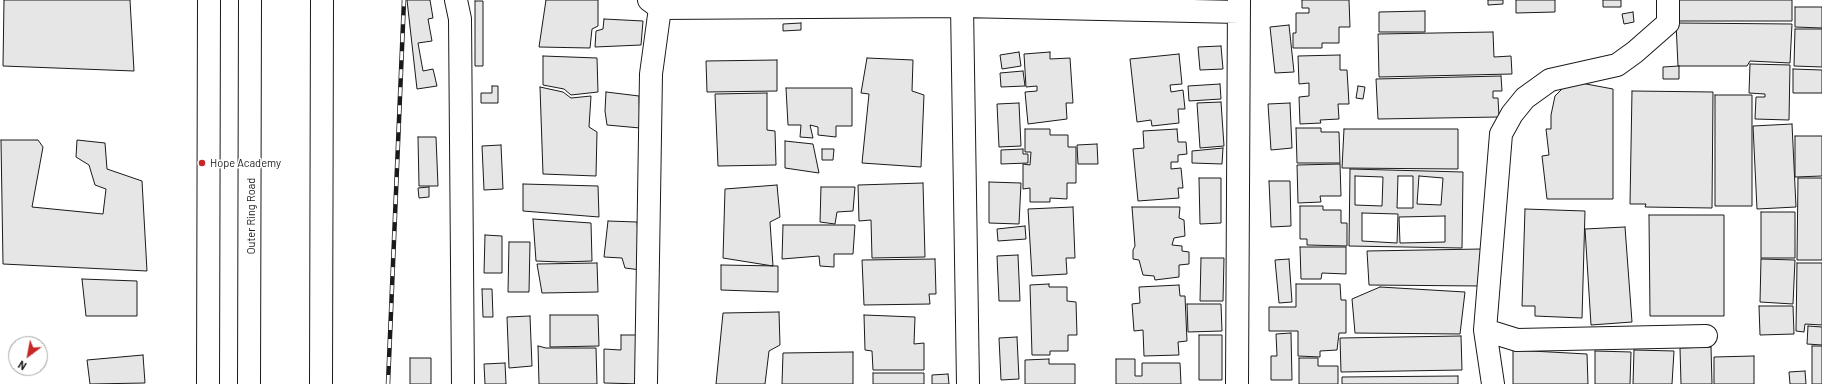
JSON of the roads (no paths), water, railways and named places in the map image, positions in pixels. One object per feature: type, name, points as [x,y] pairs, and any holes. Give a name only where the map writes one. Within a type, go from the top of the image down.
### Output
[{"type":"street","points":[[208,384],[209,0]]},
{"type":"street","name":"Outer Ring Road","points":[[250,0],[250,384]]},
{"type":"street","points":[[321,384],[322,0]]},
{"type":"street","points":[[456,0],[460,19],[463,384]]},
{"type":"street","points":[[1493,384],[1485,330],[1502,134],[1512,114],[1525,98],[1550,80],[1617,65],[1634,52],[1668,23],[1668,0]]},
{"type":"street","points":[[646,382],[651,74],[654,4],[1239,6],[1237,384]]},
{"type":"street","points":[[962,6],[968,384]]},
{"type":"street","points":[[1485,330],[1517,340],[1706,336]]},
{"type":"railway","points":[[388,384],[404,0]]},
{"type":"place","name":"Hope Academy","points":[[202,163]]}]
